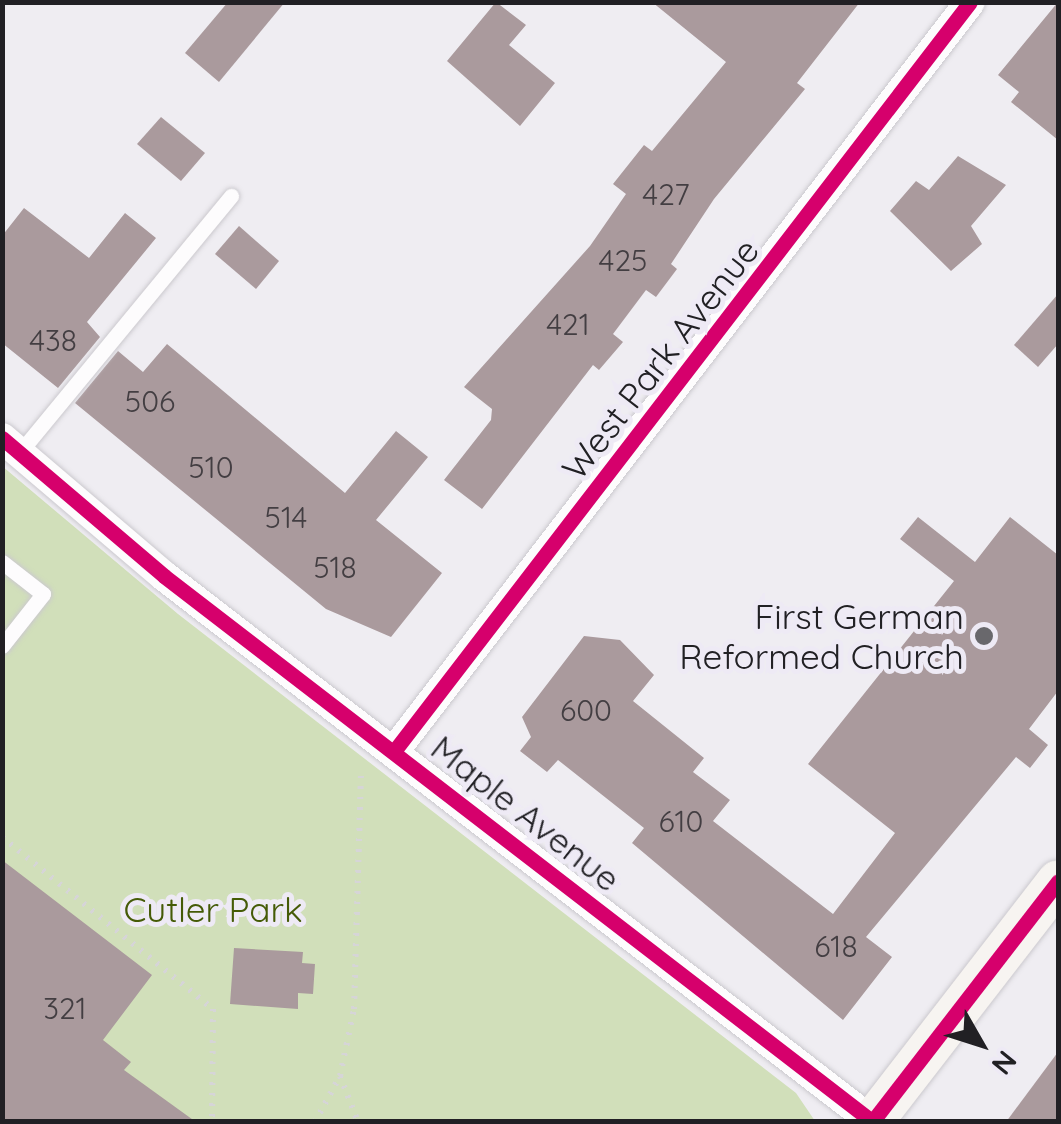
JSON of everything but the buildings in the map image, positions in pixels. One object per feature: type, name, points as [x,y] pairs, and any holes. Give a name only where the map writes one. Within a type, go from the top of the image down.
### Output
[{"type":"main road","points":[[872,1121],[1058,881]]},
{"type":"street","name":"West Park Avenue","points":[[395,750],[970,2]]},
{"type":"street","name":"Maple Avenue","points":[[8,444],[164,576],[395,750],[872,1121]]},
{"type":"lane","points":[[8,444],[231,196]]},
{"type":"lane","points":[[2,562],[43,594],[2,646]]},
{"type":"path","points":[[314,1122],[340,1076],[354,1008],[361,771]]},
{"type":"path","points":[[2,837],[213,1009],[212,1122]]},
{"type":"path","points":[[340,1076],[358,1122]]},
{"type":"green space","name":"Cutler Park","points":[[2,466],[178,614],[796,1093],[815,1121],[3,1121]]},
{"type":"cycle path","points":[[395,750],[970,2]]},
{"type":"cycle path","points":[[2,438],[164,576],[873,1122]]},
{"type":"cycle path","points":[[872,1122],[1058,881]]},
{"type":"place","name":"First German Reformed Church","points":[[984,636]]}]
